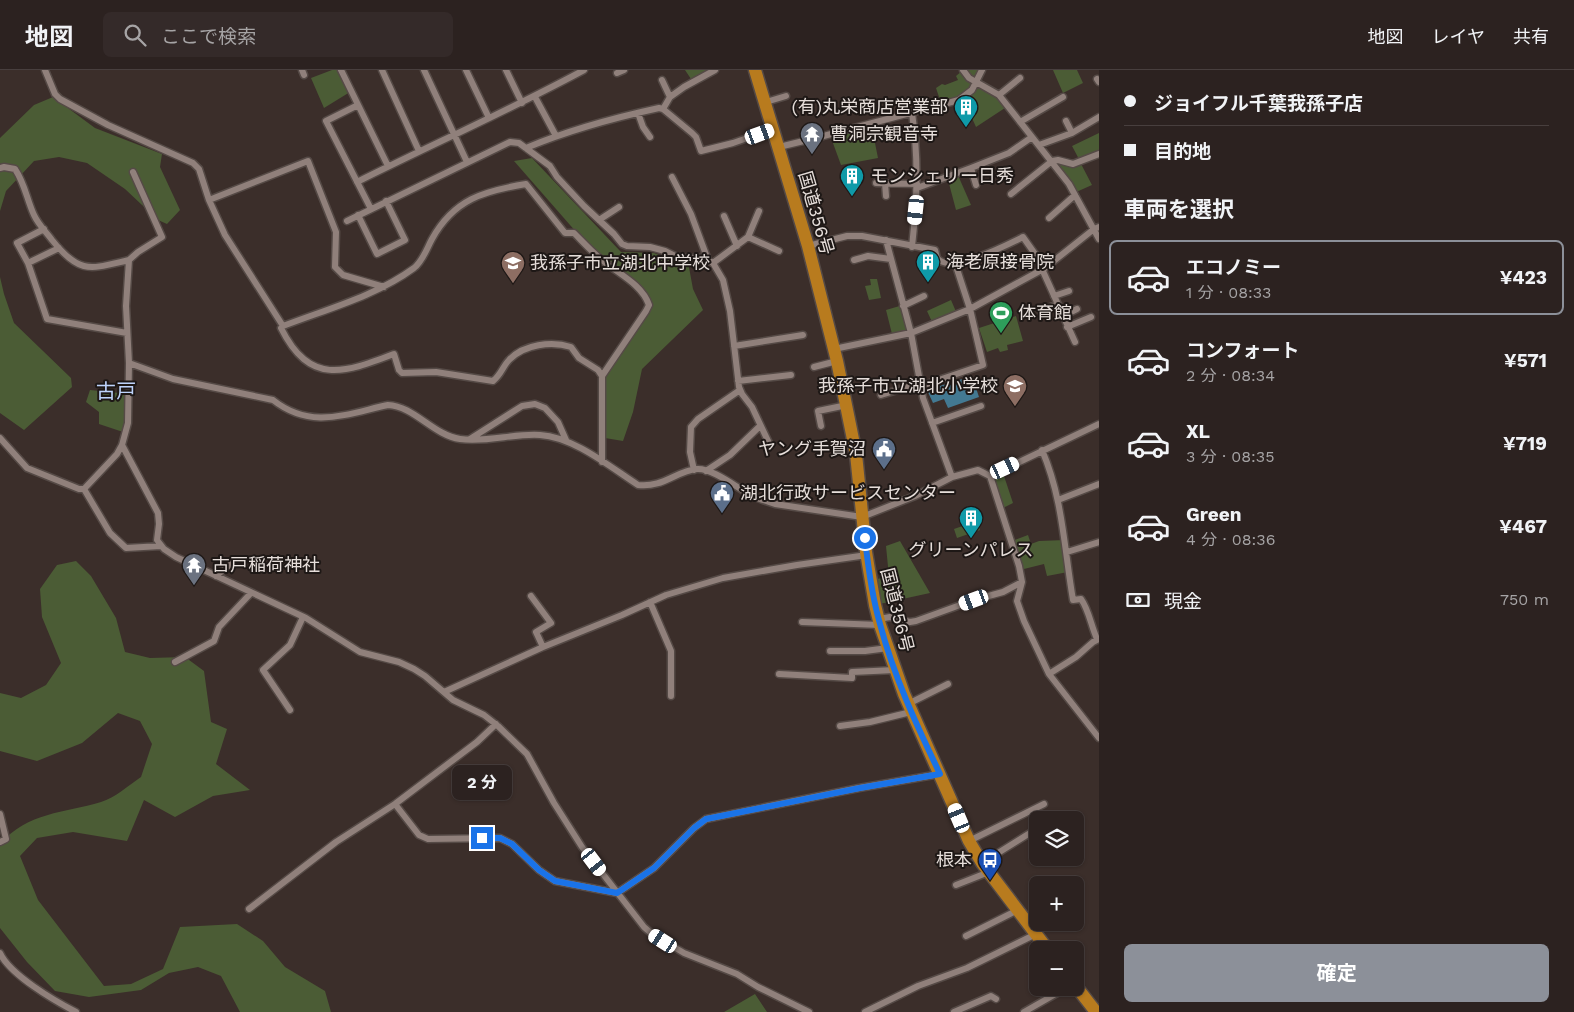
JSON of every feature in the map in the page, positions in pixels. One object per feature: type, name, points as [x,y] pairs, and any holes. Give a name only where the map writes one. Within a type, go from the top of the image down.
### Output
[{"type":"highway","name":"国道356号","points":[[755,70],[808,246],[847,405],[856,454],[869,576],[880,622],[895,670],[969,841],[1041,941]]},
{"type":"highway","points":[[1084,996],[1096,1012]]},
{"type":"street","points":[[45,70],[55,94],[60,99],[108,126],[193,163],[200,169],[209,200],[225,235],[283,326],[281,328],[288,343],[303,360],[320,368],[333,371],[367,364],[394,354],[399,370],[402,372],[436,372],[492,381],[498,377],[509,360],[526,348],[550,344],[572,347],[579,358],[598,370],[602,376],[602,462]]},
{"type":"street","points":[[341,70],[388,166]]},
{"type":"street","points":[[382,70],[419,151]]},
{"type":"street","points":[[424,70],[467,162]]},
{"type":"street","points":[[466,70],[489,118]]},
{"type":"street","points":[[506,70],[522,103]]},
{"type":"street","points":[[357,182],[454,134],[535,97],[584,70]]},
{"type":"street","points":[[663,109],[670,98],[684,87],[715,70]]},
{"type":"street","points":[[963,70],[968,78],[999,95],[1052,161],[1096,228],[1099,239]]},
{"type":"street","points":[[779,146],[959,100],[972,90],[982,70]]},
{"type":"street","points":[[999,95],[1020,78]]},
{"type":"street","points":[[662,80],[670,98]]},
{"type":"street","points":[[766,102],[786,96]]},
{"type":"street","points":[[1020,122],[1063,96]]},
{"type":"street","points":[[535,97],[556,136]]},
{"type":"street","points":[[358,105],[326,121],[371,209]]},
{"type":"street","points":[[526,148],[556,136],[614,118],[659,108],[663,109],[696,137],[701,151],[733,143],[774,129]]},
{"type":"street","points":[[638,113],[643,127],[650,137]]},
{"type":"street","points":[[912,113],[917,146],[917,186],[912,247]]},
{"type":"street","points":[[1039,145],[1072,132],[1099,118]]},
{"type":"street","points":[[1066,121],[1072,132]]},
{"type":"street","points":[[876,183],[917,186],[1009,153],[1032,137]]},
{"type":"street","points":[[347,221],[510,142],[519,143],[550,166],[557,178],[622,244],[665,250],[679,258],[703,258],[710,262]]},
{"type":"street","points":[[1011,194],[1052,161],[1058,160],[1073,164],[1098,154],[1099,163]]},
{"type":"street","points":[[209,200],[308,162],[336,232],[335,267],[343,275],[384,287]]},
{"type":"street","points":[[0,168],[15,169],[22,179],[34,217],[65,256],[80,265],[93,268],[129,260],[162,237],[134,172]]},
{"type":"street","points":[[971,168],[976,185]]},
{"type":"street","points":[[672,177],[691,214],[710,262],[723,280],[730,311],[740,390],[752,407],[769,443]]},
{"type":"street","points":[[885,183],[886,196]]},
{"type":"street","points":[[283,326],[384,287],[417,266],[441,224],[455,210],[480,194],[495,189],[526,184],[565,233],[574,233],[602,260],[626,276],[649,304],[602,376]]},
{"type":"street","points":[[1049,218],[1075,195]]},
{"type":"street","points":[[358,215],[377,254],[405,240],[386,201]]},
{"type":"street","points":[[599,220],[619,208]]},
{"type":"street","points":[[710,262],[748,237],[758,212]]},
{"type":"street","points":[[724,216],[737,246]]},
{"type":"street","points":[[814,367],[835,355],[911,333],[970,309],[1044,269],[1096,228]]},
{"type":"street","points":[[44,229],[17,243],[28,263],[47,319],[127,333]]},
{"type":"street","points":[[808,246],[847,236],[862,236],[935,250],[942,262],[955,262],[982,256],[1023,237],[1044,269],[1075,342]]},
{"type":"street","points":[[748,237],[779,250]]},
{"type":"street","points":[[886,240],[911,333],[923,398],[952,477]]},
{"type":"street","points":[[28,263],[59,248]]},
{"type":"street","points":[[854,260],[868,256],[890,259]]},
{"type":"street","points":[[84,489],[117,454],[122,445],[128,423],[129,363],[126,306],[129,260]]},
{"type":"street","points":[[881,395],[983,365],[970,309],[955,262]]},
{"type":"street","points":[[1054,296],[1069,291]]},
{"type":"street","points":[[903,306],[924,296]]},
{"type":"street","points":[[1041,311],[1058,304]]},
{"type":"street","points":[[1063,316],[1077,309]]},
{"type":"street","points":[[1068,327],[1091,317]]},
{"type":"street","points":[[734,346],[792,340],[803,335]]},
{"type":"street","points":[[129,363],[173,379],[273,400],[283,408],[302,416],[322,419],[388,405],[398,406],[435,428],[459,439],[540,435],[566,440],[638,485],[648,486],[699,469],[755,497],[774,504],[862,517],[915,496],[952,477],[978,470],[990,476],[1014,550],[1022,582],[1017,601],[1024,620],[1049,674],[1098,734]]},
{"type":"street","points":[[738,381],[792,375]]},
{"type":"street","points":[[694,470],[690,452],[691,427],[698,419],[740,390]]},
{"type":"street","points":[[470,439],[522,406],[535,404],[545,408],[558,422],[566,440]]},
{"type":"street","points":[[821,426],[818,410],[847,405]]},
{"type":"street","points":[[932,422],[981,406]]},
{"type":"street","points":[[990,476],[1099,424]]},
{"type":"street","points":[[706,471],[730,455],[760,426]]},
{"type":"street","points":[[0,438],[28,468],[79,489],[84,489]]},
{"type":"street","points":[[122,445],[158,513],[157,540],[161,546],[176,557],[303,617],[360,652],[399,662],[414,669],[453,700],[496,724],[527,754],[569,827],[644,927],[684,954],[737,974],[758,987],[810,1012]]},
{"type":"street","points":[[1042,450],[1051,471],[1058,500],[1073,600],[1081,599],[1086,606],[1091,626],[1098,639],[1076,657],[1049,674]]},
{"type":"street","points":[[1058,500],[1099,484]]},
{"type":"street","points":[[84,489],[110,533],[126,548],[161,546]]},
{"type":"street","points":[[1067,552],[1099,542]]},
{"type":"street","points":[[444,692],[543,647],[666,595],[723,578],[867,555]]},
{"type":"street","points":[[216,576],[232,563]]},
{"type":"street","points":[[802,622],[880,622],[890,617],[910,622],[916,621],[974,600],[1003,592],[1022,582]]},
{"type":"street","points":[[175,662],[214,641],[219,627],[251,592]]},
{"type":"street","points":[[531,596],[551,623],[536,632],[543,647]]},
{"type":"street","points":[[650,602],[671,651],[671,696]]},
{"type":"street","points":[[290,710],[263,670],[290,645],[303,617]]},
{"type":"street","points":[[830,651],[865,651],[888,648]]},
{"type":"street","points":[[779,674],[852,678],[852,672],[895,670]]},
{"type":"street","points":[[840,726],[870,722],[910,708],[948,684]]},
{"type":"street","points":[[249,909],[336,842],[395,804],[477,742],[496,724]]},
{"type":"street","points":[[395,804],[419,835],[428,839],[500,838],[512,844],[539,870],[555,881],[617,893],[654,868],[694,828],[706,819],[940,774]]},
{"type":"street","points":[[969,841],[1044,804]]},
{"type":"street","points":[[0,814],[6,839],[0,842]]},
{"type":"street","points":[[956,885],[986,867],[1029,835]]},
{"type":"street","points":[[966,936],[1018,910]]},
{"type":"street","points":[[865,1012],[918,986],[967,968],[1036,934]]},
{"type":"street","points":[[0,953],[2,959],[23,979],[57,1003],[76,1012]]},
{"type":"street","points":[[954,1012],[984,998],[991,996],[996,999]]},
{"type":"street","points":[[1024,1012],[1052,996]]},
{"type":"green space","points":[[332,70],[339,70],[350,92],[324,108],[311,78]]},
{"type":"green space","points":[[685,70],[715,70],[693,82]]},
{"type":"green space","points":[[963,70],[982,70],[976,82],[994,91],[1008,106],[976,127],[963,98],[942,106],[936,88],[942,84],[945,85],[958,80],[956,76]]},
{"type":"green space","points":[[1053,70],[1077,70],[1083,83],[1063,93]]},
{"type":"green space","points":[[53,97],[95,128],[162,154],[160,167],[180,210],[167,224],[158,220],[125,189],[87,163],[59,157],[34,161],[6,191],[0,211],[0,138],[34,105]]},
{"type":"green space","points":[[871,123],[878,158],[841,165],[830,135]]},
{"type":"green space","points":[[1099,133],[1099,154],[1080,162],[1092,185],[1074,193],[1052,161],[1080,161],[1072,146]]},
{"type":"green space","points":[[532,158],[621,252],[654,253],[671,260],[688,262],[693,289],[703,310],[642,369],[633,412],[623,441],[605,438],[606,371],[647,307],[644,294],[584,241],[514,161]]},
{"type":"green space","points":[[957,173],[971,205],[956,210],[947,176]]},
{"type":"green space","points":[[0,277],[14,323],[71,378],[72,387],[24,430],[0,413]]},
{"type":"green space","points":[[870,279],[877,279],[881,298],[869,300],[865,286],[871,285]]},
{"type":"green space","points":[[951,300],[957,314],[933,324],[927,311]]},
{"type":"green space","points":[[903,305],[911,333],[892,334],[886,310]]},
{"type":"green space","name":"体育館","points":[[1016,316],[1023,341],[1007,345],[1008,350],[1000,352],[998,348],[987,352],[979,328]]},
{"type":"green space","points":[[90,390],[129,394],[126,433],[99,424],[99,412],[86,402]]},
{"type":"green space","points":[[1002,470],[1013,503],[1001,509],[990,476]]},
{"type":"green space","points":[[977,521],[980,530],[957,538],[954,529]]},
{"type":"green space","points":[[1028,535],[1031,544],[1039,541],[1065,540],[1068,572],[1047,576],[1044,564],[1020,570],[1012,541]]},
{"type":"green space","points":[[900,541],[930,593],[875,605],[870,580],[889,577],[886,546]]},
{"type":"green space","points":[[76,561],[91,576],[116,618],[125,652],[150,658],[185,657],[204,671],[211,722],[227,729],[216,764],[250,790],[213,796],[175,817],[144,800],[127,841],[73,832],[37,838],[20,856],[38,900],[104,986],[131,984],[163,969],[180,927],[237,924],[263,941],[285,967],[325,991],[331,1012],[240,1012],[221,976],[198,967],[169,973],[141,990],[89,997],[55,991],[27,962],[0,928],[0,844],[22,825],[47,815],[101,802],[117,794],[141,777],[152,744],[140,721],[118,713],[82,743],[37,761],[0,751],[0,693],[21,698],[46,685],[61,663],[42,617],[40,589],[57,565]]},
{"type":"green space","points":[[755,994],[767,1012],[724,1012]]},
{"type":"water","points":[[972,376],[979,397],[948,408],[944,399],[933,403],[927,390]]},
{"type":"place","name":"(有)丸栄商店営業部","points":[[966,128]]},
{"type":"place","name":"曹洞宗観音寺","points":[[812,155]]},
{"type":"place","name":"モンシェリー日秀","points":[[852,197]]},
{"type":"place","name":"海老原接骨院","points":[[928,283]]},
{"type":"place","name":"我孫子市立湖北中学校","points":[[513,284]]},
{"type":"place","name":"体育館","points":[[1001,334]]},
{"type":"place","name":"我孫子市立湖北小学校","points":[[1015,407]]},
{"type":"place","name":"ヤング手賀沼","points":[[884,470]]},
{"type":"place","name":"湖北行政サービスセンター","points":[[722,514]]},
{"type":"place","name":"グリーンパレス","points":[[971,539]]},
{"type":"place","name":"古戸稲荷神社","points":[[194,586]]},
{"type":"place","name":"根本","points":[[990,881]]},
{"type":"district","name":"古戸","points":[[116,391]]},
{"type":"route","points":[[482,838],[500,838],[512,844],[539,870],[555,881],[617,893],[654,868],[694,828],[706,819],[940,774],[904,694],[880,626],[869,576],[865,538]]}]
